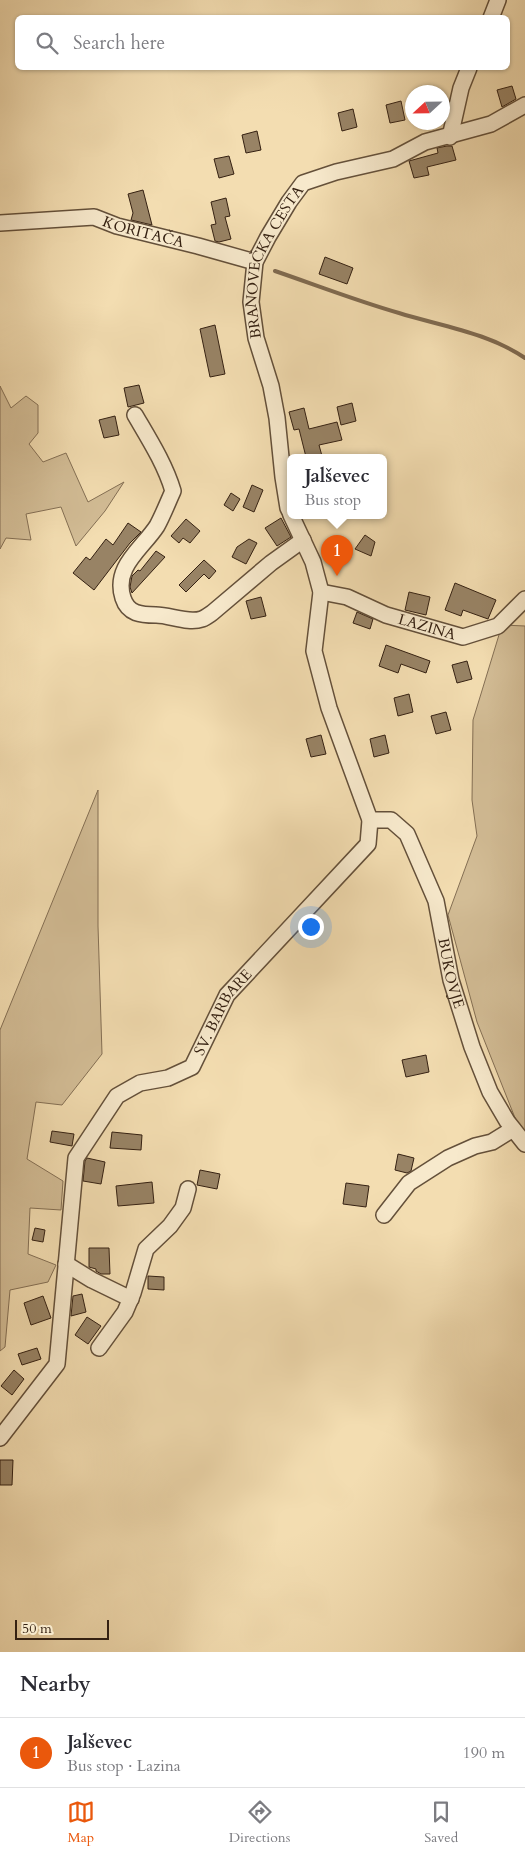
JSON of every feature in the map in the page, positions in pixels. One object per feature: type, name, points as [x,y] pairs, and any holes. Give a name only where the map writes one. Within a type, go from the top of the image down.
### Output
[{"type":"street","points":[[491,15],[498,0]]},
{"type":"street","points":[[450,136],[461,88],[468,70]]},
{"type":"street","name":"BRANOVEČKA CESTA","points":[[287,502],[277,418],[271,386],[256,338],[251,302],[255,262],[289,202],[303,183],[336,172],[393,159],[425,142],[491,124],[525,105]]},
{"type":"street","name":"KORITAČA","points":[[0,223],[94,217],[117,226],[255,262]]},
{"type":"street","points":[[134,415],[150,440],[173,491],[156,526],[133,554],[121,576],[120,590],[126,605],[140,615],[162,615],[202,620],[212,614],[271,563],[303,540]]},
{"type":"street","name":"BRANOVEČKA CESTA","points":[[293,519],[313,562],[321,592],[314,651],[329,708],[370,820]]},
{"type":"street","name":"LAZINA","points":[[321,592],[347,596],[386,615],[463,637],[498,626],[525,599]]},
{"type":"street","name":"BUKOVJE","points":[[370,820],[391,820],[407,834],[436,901],[451,980],[472,1047],[490,1092],[513,1129],[525,1144]]},
{"type":"street","name":"SV. BARBARE","points":[[0,1438],[56,1364],[76,1158],[117,1096],[140,1083],[168,1078],[192,1067],[227,995],[368,844],[370,820]]},
{"type":"street","points":[[384,1215],[409,1184],[448,1158],[475,1146],[492,1142],[513,1129]]},
{"type":"street","points":[[99,1348],[125,1312],[146,1249],[170,1226],[184,1208],[188,1189]]},
{"type":"street","points":[[66,1264],[92,1280],[130,1299]]},
{"type":"shaded area","points":[[0,386],[11,408],[26,396],[38,405],[38,433],[29,444],[43,462],[66,453],[88,502],[124,482],[105,511],[76,546],[61,507],[26,514],[31,540],[6,538],[0,549]]},
{"type":"shaded area","points":[[502,625],[525,626],[525,1138],[523,1138],[477,1022],[448,915],[477,836],[472,800],[473,720]]},
{"type":"shaded area","points":[[98,790],[98,926],[102,1054],[62,1105],[36,1102],[27,1159],[63,1181],[61,1210],[30,1208],[28,1254],[56,1265],[48,1282],[10,1290],[5,1347],[0,1351],[0,1030]]},
{"type":"building","points":[[512,86],[516,99],[502,107],[497,90]]},
{"type":"building","points":[[401,101],[405,120],[390,123],[386,105]]},
{"type":"building","points":[[353,109],[357,127],[342,131],[338,113]]},
{"type":"building","points":[[257,131],[261,150],[246,153],[242,135]]},
{"type":"building","points":[[452,146],[456,160],[427,167],[429,175],[414,178],[409,161],[438,153],[437,148]]},
{"type":"building","points":[[229,156],[234,174],[219,178],[214,159]]},
{"type":"building","points":[[143,190],[152,225],[131,220],[133,213],[128,194]]},
{"type":"building","points":[[226,198],[230,216],[225,217],[231,239],[219,242],[215,241],[211,225],[216,224],[211,202]]},
{"type":"building","points":[[325,257],[353,268],[347,284],[319,274]]},
{"type":"building","points":[[215,325],[225,374],[210,377],[200,329]]},
{"type":"building","points":[[139,385],[144,403],[128,407],[124,388]]},
{"type":"building","points":[[352,403],[356,421],[341,425],[337,407]]},
{"type":"building","points":[[304,408],[309,429],[337,422],[342,440],[319,445],[321,454],[305,454],[299,429],[294,430],[289,412]]},
{"type":"building","points":[[115,416],[119,435],[104,438],[99,420]]},
{"type":"building","points":[[252,485],[263,490],[254,512],[243,507]]},
{"type":"building","points":[[231,493],[240,499],[233,511],[224,505]]},
{"type":"building","points":[[281,518],[291,537],[277,546],[265,528]]},
{"type":"building","points":[[186,519],[200,531],[190,543],[183,538],[179,543],[171,536]]},
{"type":"building","points":[[128,523],[141,532],[130,543],[94,590],[73,573],[86,557],[90,560],[106,539],[113,545]]},
{"type":"building","points":[[365,535],[375,542],[371,556],[355,549]]},
{"type":"building","points":[[249,539],[257,543],[246,564],[232,557],[237,547]]},
{"type":"building","points":[[156,551],[165,557],[132,593],[130,587],[132,576],[138,570],[140,571]]},
{"type":"building","points":[[204,560],[216,571],[209,579],[204,574],[186,592],[179,585]]},
{"type":"building","points":[[455,583],[496,600],[488,619],[463,610],[461,616],[445,610]]},
{"type":"building","points":[[409,592],[430,597],[426,615],[405,610]]},
{"type":"building","points":[[261,597],[266,616],[251,619],[246,601]]},
{"type":"building","points":[[357,612],[373,619],[370,629],[353,623]]},
{"type":"building","points":[[386,645],[430,661],[426,673],[401,664],[398,673],[379,666]]},
{"type":"building","points":[[467,661],[472,679],[457,683],[452,665]]},
{"type":"building","points":[[409,694],[413,712],[398,716],[394,698]]},
{"type":"building","points":[[446,712],[451,730],[436,734],[431,716]]},
{"type":"building","points":[[321,735],[326,754],[311,757],[306,739]]},
{"type":"building","points":[[385,735],[389,753],[374,757],[370,739]]},
{"type":"building","points":[[426,1055],[429,1072],[406,1077],[402,1060]]},
{"type":"building","points":[[52,1131],[74,1134],[72,1146],[50,1142]]},
{"type":"building","points":[[112,1132],[142,1135],[141,1150],[110,1148]]},
{"type":"building","points":[[398,1154],[414,1158],[411,1171],[407,1173],[395,1170]]},
{"type":"building","points":[[87,1158],[105,1162],[101,1184],[83,1181]]},
{"type":"building","points":[[200,1170],[220,1174],[217,1189],[197,1185]]},
{"type":"building","points":[[152,1182],[154,1203],[118,1206],[116,1186]]},
{"type":"building","points":[[346,1183],[369,1186],[366,1207],[343,1204]]},
{"type":"building","points":[[35,1228],[45,1230],[43,1242],[32,1240]]},
{"type":"building","points":[[89,1248],[109,1248],[110,1274],[101,1274],[96,1269],[89,1267]]},
{"type":"building","points":[[148,1276],[164,1277],[164,1290],[148,1289]]},
{"type":"building","points":[[82,1294],[86,1312],[71,1316],[73,1296]]},
{"type":"building","points":[[43,1296],[51,1318],[31,1325],[24,1303]]},
{"type":"building","points":[[87,1317],[101,1326],[88,1344],[75,1335]]},
{"type":"building","points":[[37,1348],[41,1359],[22,1365],[18,1354]]},
{"type":"building","points":[[14,1370],[24,1379],[12,1395],[1,1386]]},
{"type":"building","points":[[0,1460],[13,1460],[12,1485],[0,1485]]},
{"type":"waterway","points":[[275,271],[383,308],[480,336],[511,349],[525,358]]},
{"type":"place","name":"Jalševec","points":[[337,576]]}]
